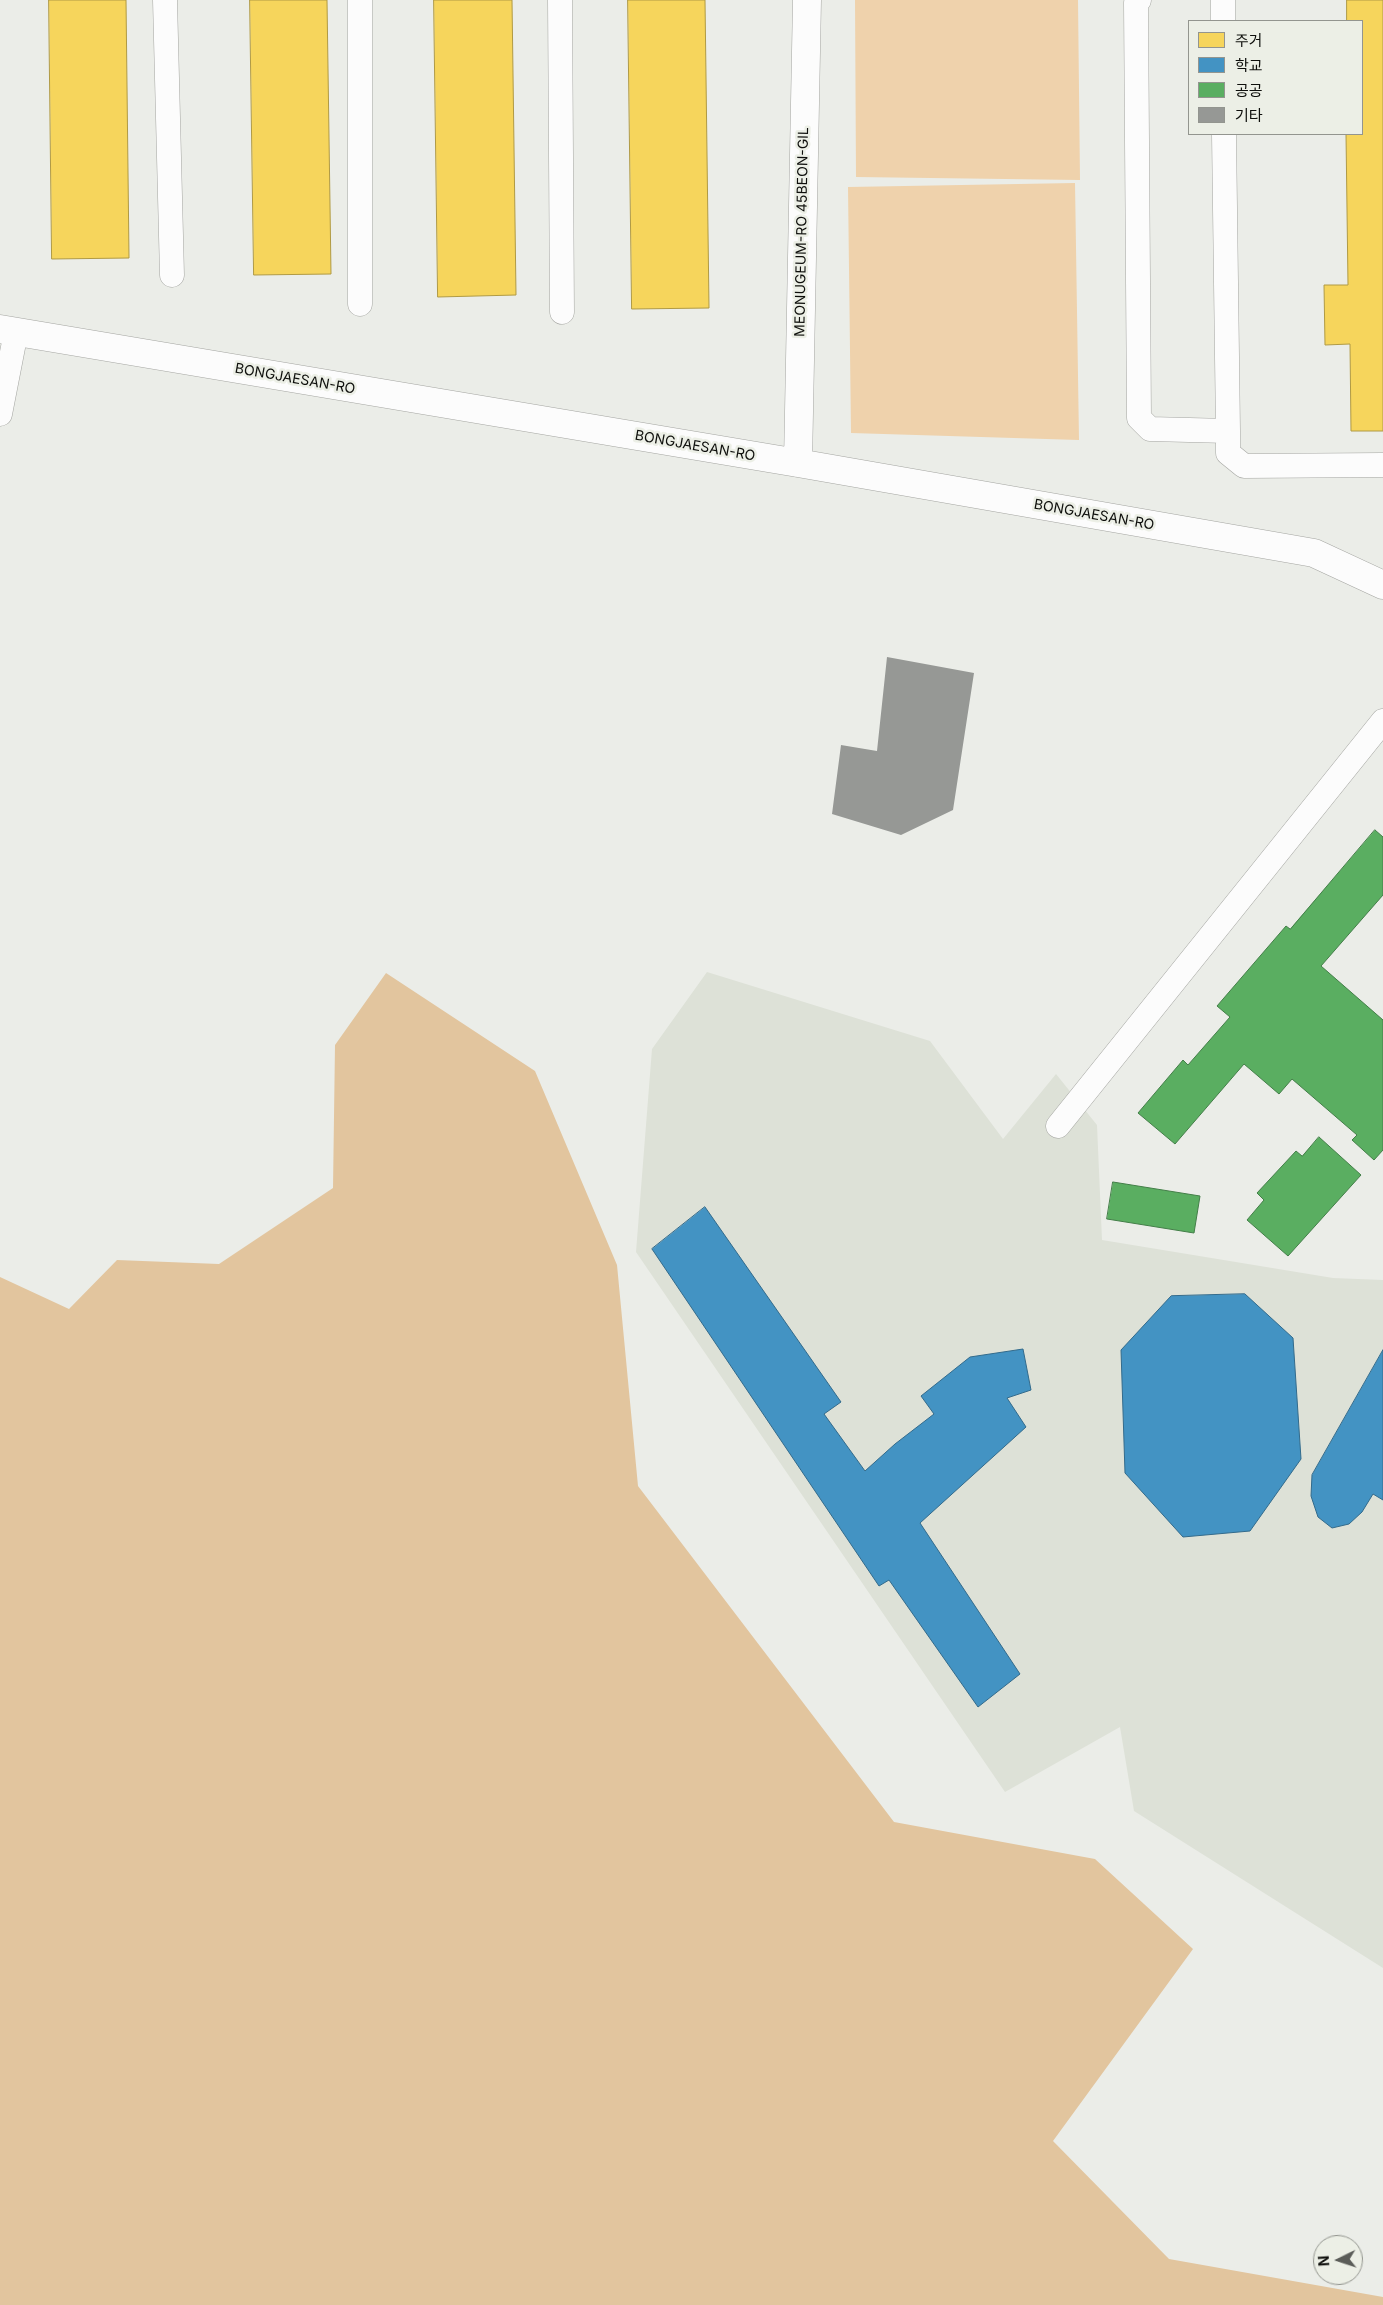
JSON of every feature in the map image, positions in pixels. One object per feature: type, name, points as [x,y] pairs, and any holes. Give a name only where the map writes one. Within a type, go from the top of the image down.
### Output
[{"type":"street","name":"MEONUGEUM-RO 45BEON-GIL","points":[[798,463],[807,0]]},
{"type":"street","name":"BONGJAESAN-RO","points":[[8,331],[798,463],[1314,553],[1383,585]]},
{"type":"lane","points":[[165,0],[172,275]]},
{"type":"lane","points":[[360,0],[360,304]]},
{"type":"lane","points":[[560,0],[562,312]]},
{"type":"lane","points":[[1139,0],[1136,3],[1139,418],[1150,428],[1228,430]]},
{"type":"lane","points":[[1223,0],[1223,20]]},
{"type":"lane","points":[[1224,135],[1228,453],[1244,466],[1383,465]]},
{"type":"lane","points":[[0,414],[8,331]]},
{"type":"lane","points":[[1058,1126],[1383,721]]},
{"type":"shaded area","points":[[855,0],[1078,0],[1080,180],[856,177]]},
{"type":"shaded area","points":[[1075,183],[1079,440],[851,433],[848,187]]},
{"type":"shaded area","points":[[707,972],[930,1041],[1003,1139],[1056,1074],[1097,1125],[1102,1240],[1333,1278],[1383,1280],[1383,1968],[1134,1811],[1120,1727],[1005,1792],[636,1252],[652,1049]]},
{"type":"shaded area","points":[[386,973],[535,1071],[617,1265],[638,1486],[894,1822],[1095,1859],[1193,1949],[1053,2141],[1169,2259],[1383,2297],[1383,2305],[0,2305],[0,1277],[69,1309],[117,1260],[219,1264],[333,1188],[335,1045]]},
{"type":"building: 주거","points":[[49,0],[126,0],[129,258],[52,259]]},
{"type":"building: 주거","points":[[250,0],[327,0],[331,274],[254,275]]},
{"type":"building: 주거","points":[[434,0],[512,0],[516,295],[438,297]]},
{"type":"building: 주거","points":[[628,0],[705,0],[709,308],[632,309]]},
{"type":"building: 주거","points":[[1347,0],[1383,0],[1383,431],[1351,431],[1350,344],[1325,345],[1324,285],[1348,285],[1346,135],[1363,135],[1363,20],[1347,20]]},
{"type":"building: 학교","points":[[705,1207],[841,1402],[824,1414],[865,1471],[895,1444],[934,1414],[921,1396],[970,1357],[1023,1349],[1031,1390],[1007,1398],[1026,1427],[920,1523],[1020,1674],[978,1707],[889,1580],[879,1586],[652,1249]]},
{"type":"building: 학교","points":[[1245,1294],[1293,1338],[1301,1459],[1250,1531],[1183,1537],[1125,1473],[1121,1350],[1171,1296]]},
{"type":"building: 학교","points":[[1383,1350],[1383,1500],[1373,1494],[1362,1512],[1349,1524],[1332,1528],[1318,1517],[1311,1496],[1312,1475]]},
{"type":"building: 공공","points":[[1375,830],[1383,837],[1383,895],[1321,966],[1383,1020],[1383,1150],[1374,1160],[1352,1140],[1357,1135],[1292,1079],[1279,1094],[1244,1064],[1175,1144],[1138,1113],[1183,1060],[1188,1065],[1230,1017],[1217,1006],[1286,926],[1290,929]]},
{"type":"building: 공공","points":[[1319,1137],[1361,1175],[1288,1256],[1247,1220],[1264,1200],[1257,1193],[1296,1151],[1302,1156]]},
{"type":"building: 공공","points":[[1113,1182],[1200,1196],[1194,1233],[1107,1219]]},
{"type":"building: 기타","points":[[887,657],[974,673],[953,810],[901,835],[832,814],[841,745],[877,751]]}]
